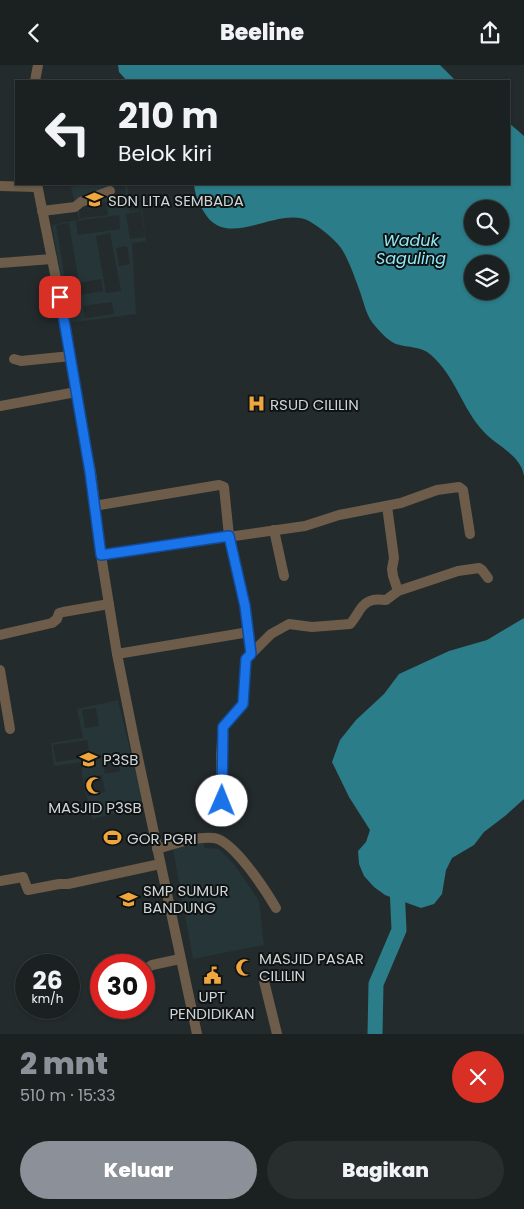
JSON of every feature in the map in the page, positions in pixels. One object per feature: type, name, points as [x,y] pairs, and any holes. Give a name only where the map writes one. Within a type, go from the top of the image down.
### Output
[{"type":"street","points":[[34,80],[38,65]]},
{"type":"street","points":[[0,186],[37,185],[90,472],[117,654],[197,1034]]},
{"type":"street","points":[[42,211],[75,207],[81,202],[110,191]]},
{"type":"street","points":[[0,263],[52,259]]},
{"type":"street","points":[[14,359],[21,361],[70,356]]},
{"type":"street","points":[[0,406],[76,392]]},
{"type":"street","points":[[94,506],[223,485],[229,536],[245,606],[251,654]]},
{"type":"street","points":[[101,555],[305,525],[339,515],[401,503],[437,490],[461,487],[470,534]]},
{"type":"street","points":[[387,506],[394,558],[392,576],[398,591]]},
{"type":"street","points":[[274,530],[284,576]]},
{"type":"street","points":[[222,801],[223,727],[242,706],[246,659],[271,635],[288,624],[312,627],[350,624],[361,608],[368,602],[377,599],[386,600],[398,591],[458,571],[476,568],[482,570],[488,578]]},
{"type":"street","points":[[0,635],[52,623],[59,613],[109,604]]},
{"type":"street","points":[[117,654],[249,632]]},
{"type":"street","points":[[0,670],[10,729]]},
{"type":"street","points":[[157,849],[200,837],[217,839],[251,869],[265,888],[276,908]]},
{"type":"street","points":[[0,881],[23,877],[28,890],[68,884],[160,864]]},
{"type":"street","points":[[155,964],[180,959]]},
{"type":"street","points":[[264,981],[277,1034]]},
{"type":"shaded area","points":[[77,185],[112,185],[115,203],[127,201],[125,185],[127,185],[130,211],[142,210],[146,241],[132,243],[136,314],[68,323],[52,225],[87,218],[79,219],[71,187]],"holes":[[[106,202],[108,215],[80,218],[78,206]],[[141,211],[145,237],[130,239],[126,214]],[[119,215],[120,229],[78,235],[76,221]],[[69,223],[79,283],[101,279],[103,291],[68,297],[56,225]],[[110,233],[121,291],[106,293],[96,236]],[[127,246],[130,264],[119,266],[116,248]],[[112,302],[114,314],[85,318],[83,306]]]},
{"type":"shaded area","name":"P3SB","points":[[118,700],[144,807],[92,819],[82,776],[82,762],[54,766],[51,743],[83,738],[77,709]],"holes":[[[96,708],[99,726],[85,728],[82,710]],[[87,740],[90,757],[56,762],[53,745]],[[117,753],[120,771],[105,774],[102,757]],[[102,775],[105,792],[88,796],[84,779]]]},
{"type":"shaded area","points":[[202,841],[205,848],[219,849],[234,864],[259,901],[264,945],[193,959],[173,849]]},
{"type":"water","points":[[118,65],[440,65],[455,80],[126,80],[119,72]]},
{"type":"water","name":"Waduk Saguling","points":[[510,124],[524,136],[524,476],[514,457],[476,423],[440,364],[427,352],[393,343],[373,323],[346,257],[338,244],[322,230],[309,221],[296,218],[282,218],[239,228],[226,228],[214,223],[204,212],[197,198],[194,185],[510,185]]},
{"type":"water","points":[[524,618],[524,799],[484,832],[474,845],[452,858],[446,870],[442,894],[434,904],[421,908],[385,895],[364,876],[359,864],[358,851],[366,842],[370,830],[349,797],[332,762],[340,740],[356,720],[384,694],[399,674],[449,651],[487,640]]},
{"type":"waterway","points":[[375,1034],[376,984],[399,930],[397,887],[400,881]]},
{"type":"place","name":"SDN LITA SEMBADA","points":[[94,200]]},
{"type":"place","name":"RSUD CILILIN","points":[[256,404]]},
{"type":"place","name":"P3SB","points":[[89,759]]},
{"type":"place","name":"MASJID P3SB","points":[[95,786]]},
{"type":"place","name":"GOR PGRI","points":[[113,838]]},
{"type":"place","name":"SMP SUMUR BANDUNG","points":[[129,899]]},
{"type":"place","name":"MASJID PASAR CILILIN","points":[[245,967]]},
{"type":"place","name":"UPT PENDIDIKAN","points":[[212,975]]},
{"type":"route","points":[[60,297],[90,472],[101,555],[229,536],[245,606],[251,654],[246,659],[242,706],[223,727],[221,755],[222,801]]}]
